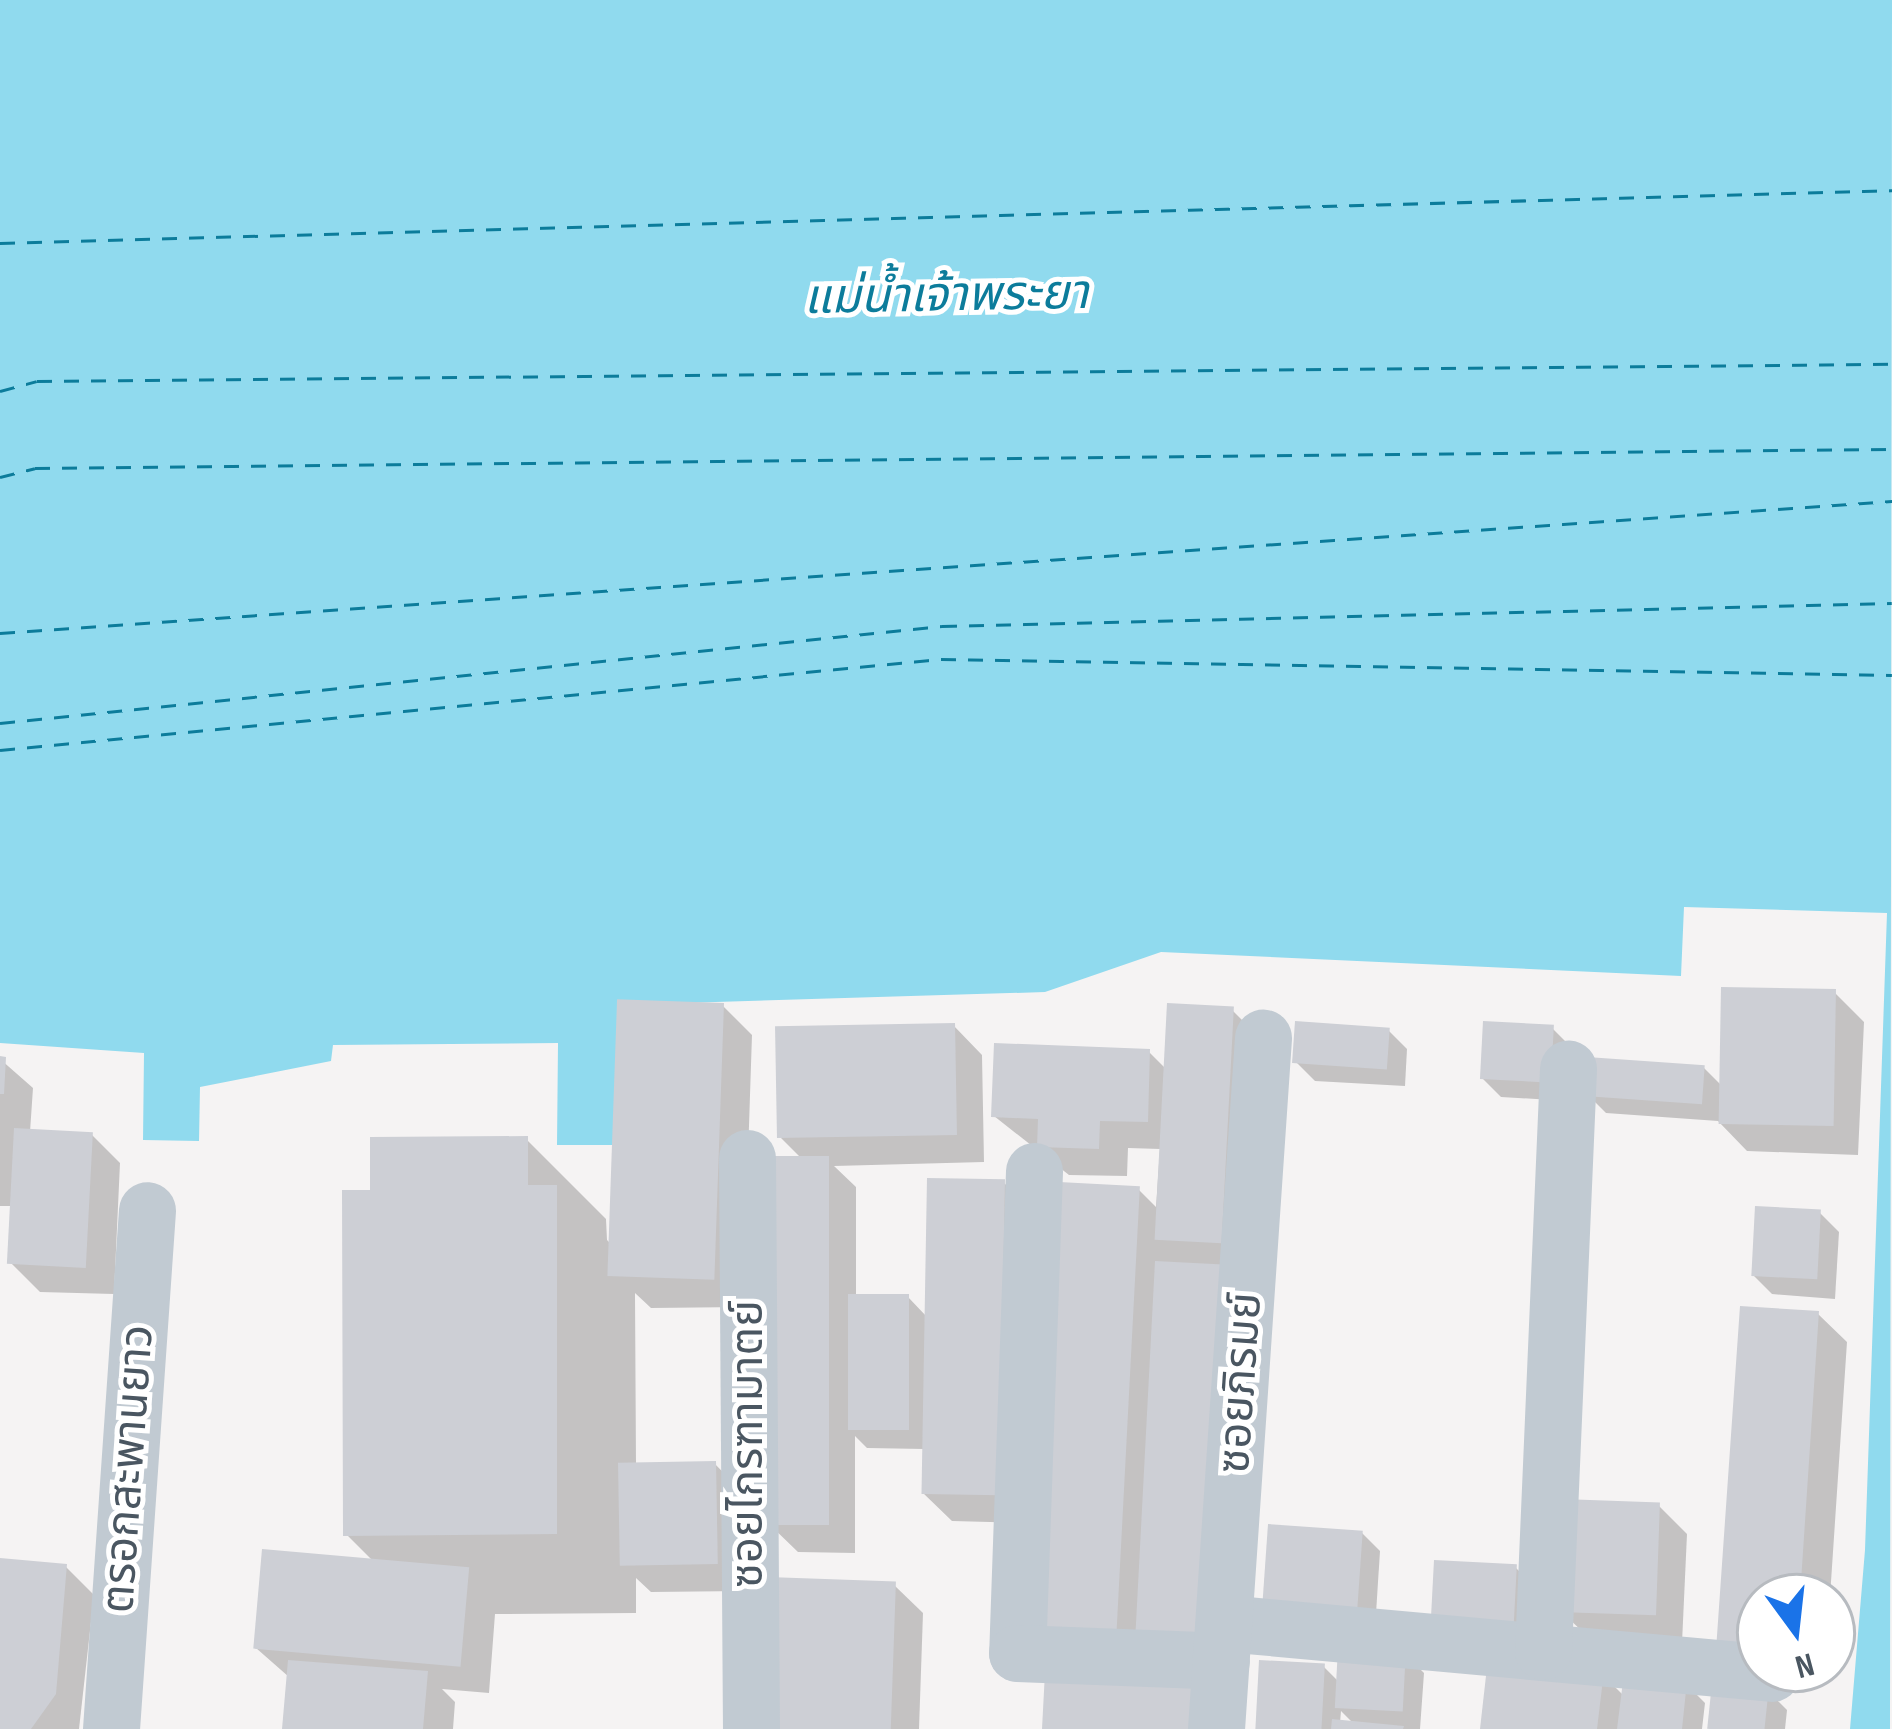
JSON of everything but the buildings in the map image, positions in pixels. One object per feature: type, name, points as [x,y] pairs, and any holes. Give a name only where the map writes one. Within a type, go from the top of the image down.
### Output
[{"type":"street","name":"ซอยภิรมย์","points":[[1216,1729],[1263,1038]]},
{"type":"street","points":[[1543,1652],[1568,1069]]},
{"type":"street","name":"ซอยไกรฑามาตย์","points":[[747,1158],[751,1729]]},
{"type":"street","points":[[1034,1172],[1017,1653],[1223,1642],[1543,1652],[1736,1669]]},
{"type":"street","name":"ตรอกสะพานยาว","points":[[111,1729],[147,1210]]},
{"type":"water","name":"แม่น้ำเจ้าพระยา","points":[[0,0],[1892,0],[1890,1729],[1850,1729],[1865,1550],[1887,913],[1684,907],[1681,976],[1161,952],[1045,992],[618,1005],[618,1145],[557,1145],[558,1043],[333,1045],[331,1061],[200,1087],[199,1141],[143,1140],[144,1053],[0,1043]]},
{"type":"ferry route","points":[[0,243],[1892,190]]},
{"type":"ferry route","points":[[0,391],[37,381],[1892,364]]},
{"type":"ferry route","points":[[0,477],[35,468],[1892,449]]},
{"type":"ferry route","points":[[0,633],[1892,501]]},
{"type":"ferry route","points":[[0,723],[942,626],[1892,603]]},
{"type":"ferry route","points":[[0,750],[941,659],[1892,675]]}]
